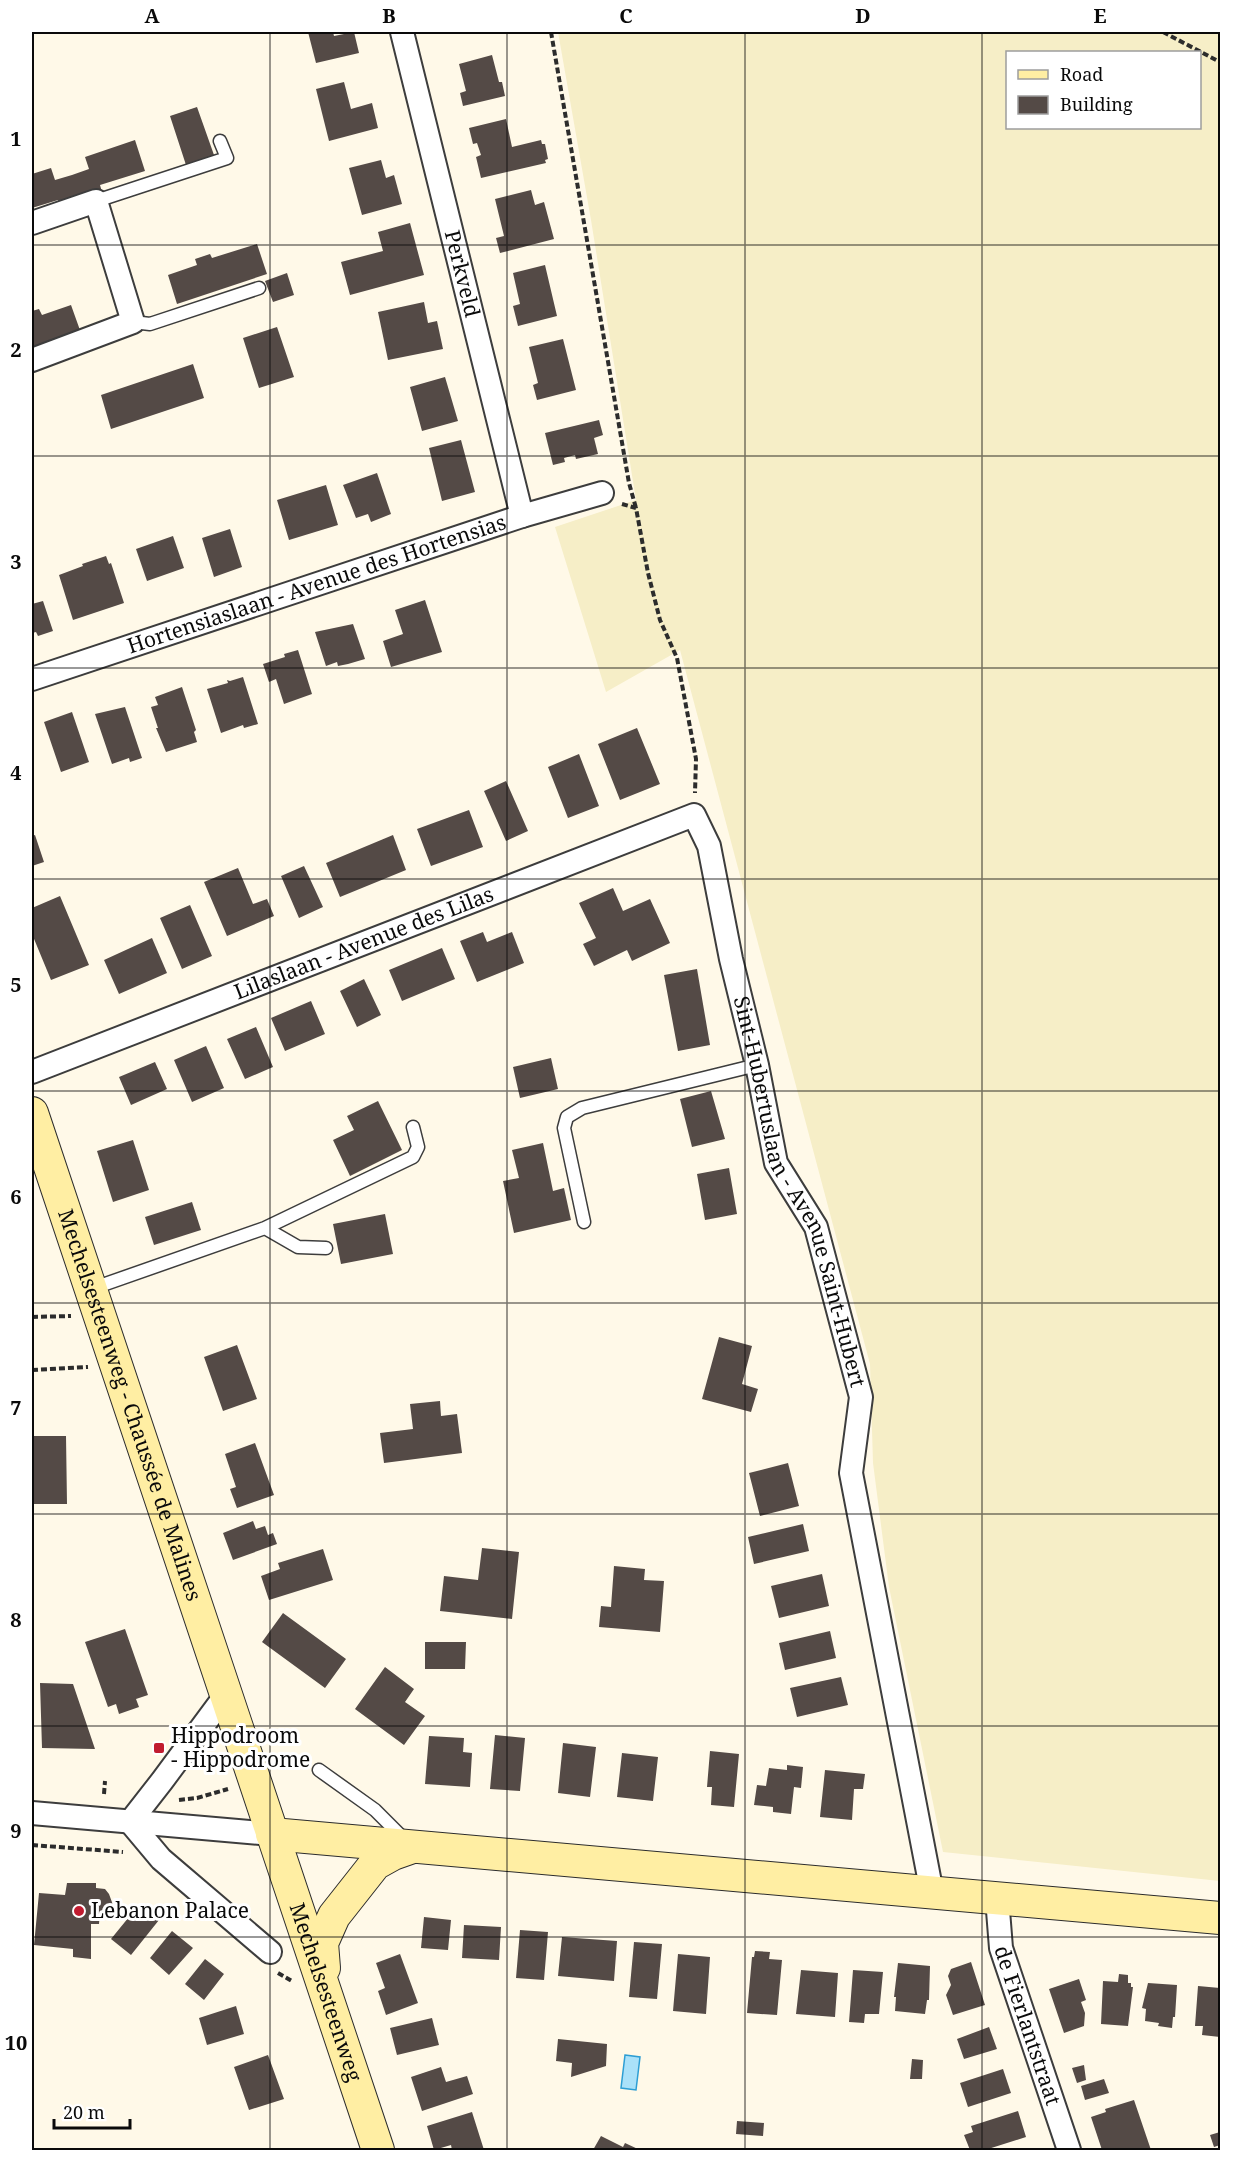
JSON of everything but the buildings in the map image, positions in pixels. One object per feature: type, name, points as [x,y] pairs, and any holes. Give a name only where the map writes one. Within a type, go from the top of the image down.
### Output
[{"type":"main road","name":"Mechelsesteenweg - Chaussée de Malines","points":[[32,1113],[272,1834]]},
{"type":"main road","points":[[272,1834],[1221,1918]]},
{"type":"main road","name":"Mechelsesteenweg","points":[[272,1834],[378,2151]]},
{"type":"main road","points":[[330,2002],[322,1955],[322,1943],[329,1926],[375,1864],[393,1854],[412,1848]]},
{"type":"street","name":"Perkveld","points":[[402,32],[522,516]]},
{"type":"street","points":[[32,223],[96,201],[133,322],[32,360]]},
{"type":"street","name":"Hortensiaslaan - Avenue des Hortensias","points":[[32,679],[522,516],[602,494]]},
{"type":"street","name":"Sint-Hubertuslaan - Avenue Saint-Hubert","points":[[694,815],[710,846],[731,958],[757,1065],[776,1163],[816,1227],[861,1397],[851,1473],[932,1893]]},
{"type":"street","name":"Lilaslaan - Avenue des Lilas","points":[[32,1072],[694,815]]},
{"type":"street","points":[[130,1822],[166,1791],[225,1696]]},
{"type":"street","points":[[32,1813],[272,1834]]},
{"type":"street","points":[[130,1822],[161,1859],[270,1953]]},
{"type":"street","name":"de Fierlantstraat","points":[[997,1898],[1001,1948],[1069,2151]]},
{"type":"lane","points":[[96,201],[227,158],[220,141]]},
{"type":"lane","points":[[133,322],[150,324],[259,288]]},
{"type":"lane","points":[[584,1222],[564,1128],[567,1117],[582,1108],[757,1065]]},
{"type":"lane","points":[[94,1303],[265,1228],[413,1157],[418,1147],[413,1127]]},
{"type":"lane","points":[[265,1228],[298,1247],[326,1248]]},
{"type":"lane","points":[[319,1770],[375,1810],[412,1848]]},
{"type":"path","points":[[551,32],[629,483],[660,620],[677,658],[694,747],[696,759],[694,815]]},
{"type":"path","points":[[1162,32],[1199,51]]},
{"type":"path","points":[[1201,52],[1221,62]]},
{"type":"path","points":[[602,494],[610,501],[636,508]]},
{"type":"path","points":[[32,1317],[94,1303]]},
{"type":"path","points":[[32,1370],[116,1366]]},
{"type":"path","points":[[104,1794],[105,1781]]},
{"type":"path","points":[[166,1791],[197,1798],[236,1786]]},
{"type":"path","points":[[32,1845],[126,1852]]},
{"type":"shaded area","points":[[558,32],[1220,32],[1220,1881],[943,1852],[889,1587],[873,1463],[870,1364],[680,650],[606,692],[555,527],[636,500]]},
{"type":"water","points":[[625,2055],[640,2057],[636,2090],[621,2088]]},
{"type":"place","name":"Hippodroom - Hippodrome","points":[[159,1748]]},
{"type":"place","name":"Lebanon Palace","points":[[79,1911]]}]
